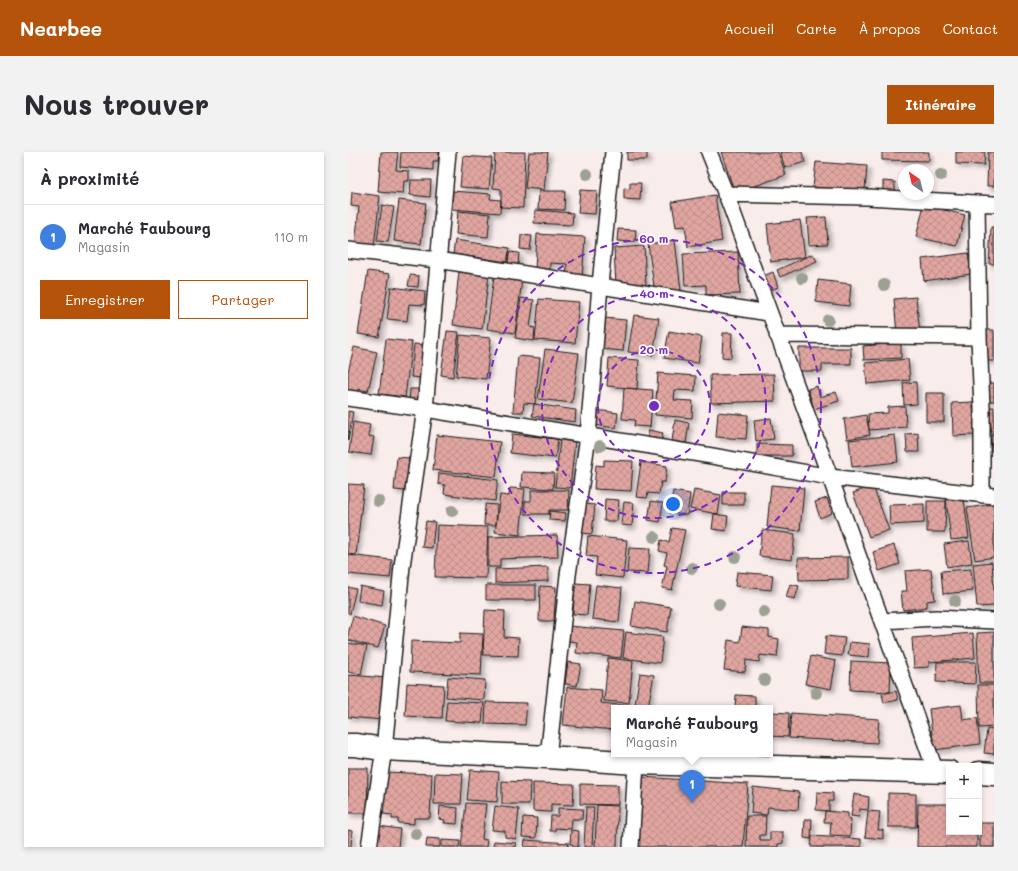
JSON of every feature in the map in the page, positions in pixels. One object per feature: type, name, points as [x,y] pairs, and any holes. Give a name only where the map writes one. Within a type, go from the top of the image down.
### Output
[{"type":"highway","points":[[348,746],[355,745],[384,749],[636,763],[942,772]]},
{"type":"highway","points":[[982,773],[994,774]]},
{"type":"street","points":[[369,847],[384,749],[402,566],[425,409],[448,152]]},
{"type":"street","points":[[548,757],[568,575],[588,436],[600,285],[613,152]]},
{"type":"street","points":[[709,152],[770,313],[882,621],[942,772]]},
{"type":"street","points":[[725,194],[867,197],[994,204]]},
{"type":"street","points":[[348,398],[425,409],[830,477],[988,496],[979,337],[977,203]]},
{"type":"street","points":[[348,250],[438,260],[770,313]]},
{"type":"street","points":[[777,334],[979,337]]},
{"type":"street","points":[[882,621],[936,618],[994,621]]},
{"type":"street","points":[[631,847],[636,763]]},
{"type":"building","points":[[381,152],[398,152],[396,170],[409,171],[409,181],[404,181],[403,194],[378,192]]},
{"type":"building","points":[[401,152],[439,152],[438,161],[433,161],[433,170],[400,167]]},
{"type":"building","points":[[495,152],[525,152],[523,208],[501,207],[501,189],[493,188]]},
{"type":"building","points":[[529,152],[548,152],[544,190],[525,188]]},
{"type":"building","points":[[627,152],[647,152],[647,160],[627,160]]},
{"type":"building","points":[[721,152],[778,152],[786,175],[735,193]]},
{"type":"building","points":[[780,152],[802,152],[805,162],[785,168]]},
{"type":"building","points":[[882,152],[929,152],[929,161],[882,160]]},
{"type":"building","points":[[956,152],[985,152],[984,165],[956,164]]},
{"type":"building","points":[[988,152],[994,152],[994,186],[987,186]]},
{"type":"building","points":[[463,156],[492,158],[489,189],[460,187]]},
{"type":"building","points":[[816,162],[867,166],[865,191],[813,187]]},
{"type":"building","points":[[411,180],[431,180],[430,197],[410,195]]},
{"type":"building","points":[[883,181],[895,182],[895,196],[883,196]]},
{"type":"building","points":[[630,183],[641,183],[640,200],[624,199],[624,188],[630,189]]},
{"type":"building","points":[[580,190],[597,191],[595,214],[578,213]]},
{"type":"building","points":[[453,191],[491,194],[490,199],[501,200],[500,213],[452,209]]},
{"type":"building","points":[[539,191],[565,191],[564,210],[538,209]]},
{"type":"building","points":[[352,192],[380,196],[374,247],[355,245],[359,207],[351,206]]},
{"type":"building","points":[[715,195],[722,241],[688,247],[685,226],[676,227],[672,202]]},
{"type":"building","points":[[399,200],[426,203],[421,244],[394,241]]},
{"type":"building","points":[[382,205],[394,207],[388,242],[377,241]]},
{"type":"building","points":[[924,205],[965,215],[957,246],[916,237]]},
{"type":"building","points":[[535,210],[573,213],[572,225],[534,223]]},
{"type":"building","points":[[458,211],[490,214],[488,237],[456,234]]},
{"type":"building","points":[[826,217],[828,244],[809,245],[807,218]]},
{"type":"building","points":[[800,220],[805,257],[771,262],[767,224]]},
{"type":"building","points":[[991,227],[994,227],[994,264],[989,264]]},
{"type":"building","points":[[618,229],[636,230],[635,242],[617,241]]},
{"type":"building","points":[[537,234],[585,237],[582,280],[566,279],[567,264],[550,263],[550,270],[535,270]]},
{"type":"building","points":[[521,235],[532,236],[530,250],[520,249]]},
{"type":"building","points":[[455,240],[510,248],[507,262],[453,254]]},
{"type":"building","points":[[675,240],[681,290],[655,294],[648,244]]},
{"type":"building","points":[[644,246],[646,285],[616,287],[614,248]]},
{"type":"building","points":[[509,252],[519,253],[518,265],[508,264]]},
{"type":"building","points":[[738,252],[740,294],[706,295],[706,285],[685,286],[683,254]]},
{"type":"building","points":[[968,253],[971,274],[924,281],[922,259]]},
{"type":"building","points":[[813,254],[817,261],[780,277],[777,270]]},
{"type":"building","points":[[368,271],[390,274],[379,337],[358,334]]},
{"type":"building","points":[[459,272],[489,275],[482,329],[453,325]]},
{"type":"building","points":[[773,272],[778,287],[768,291],[763,276]]},
{"type":"building","points":[[410,275],[419,276],[418,287],[408,286]]},
{"type":"building","points":[[494,276],[522,280],[515,333],[487,329]]},
{"type":"building","points":[[818,280],[851,284],[849,306],[816,302]]},
{"type":"building","points":[[391,287],[425,291],[424,305],[409,304],[407,321],[387,319]]},
{"type":"building","points":[[916,297],[920,333],[897,335],[894,299]]},
{"type":"building","points":[[521,298],[534,300],[530,327],[535,328],[534,341],[515,338]]},
{"type":"building","points":[[539,299],[579,302],[575,343],[535,340]]},
{"type":"building","points":[[634,315],[659,318],[653,355],[628,352]]},
{"type":"building","points":[[604,318],[626,320],[623,351],[601,349]]},
{"type":"building","points":[[985,330],[994,330],[994,361],[985,361]]},
{"type":"building","points":[[447,331],[459,332],[453,377],[441,375]]},
{"type":"building","points":[[669,331],[702,337],[698,363],[664,358]]},
{"type":"building","points":[[723,333],[732,333],[731,358],[722,357]]},
{"type":"building","points":[[460,335],[491,338],[486,379],[456,376]]},
{"type":"building","points":[[386,339],[412,342],[405,397],[379,394]]},
{"type":"building","points":[[901,343],[901,358],[864,360],[863,346]]},
{"type":"building","points":[[414,344],[424,345],[421,378],[411,377]]},
{"type":"building","points":[[354,347],[377,352],[368,391],[358,389],[356,395],[348,394],[348,372]]},
{"type":"building","points":[[799,348],[851,348],[851,364],[822,364],[822,371],[799,371]]},
{"type":"building","points":[[545,349],[579,353],[572,403],[538,399]]},
{"type":"building","points":[[518,356],[540,358],[535,404],[524,403],[523,412],[513,412]]},
{"type":"building","points":[[609,358],[639,360],[637,389],[607,386]]},
{"type":"building","points":[[908,359],[910,380],[867,384],[865,363]]},
{"type":"building","points":[[658,373],[696,376],[695,391],[675,390],[674,400],[693,401],[692,418],[655,415]]},
{"type":"building","points":[[774,374],[775,401],[711,403],[710,375]]},
{"type":"building","points":[[916,382],[917,404],[904,405],[903,383]]},
{"type":"building","points":[[987,383],[994,383],[994,401],[987,401]]},
{"type":"building","points":[[817,386],[820,397],[836,392],[839,401],[814,409],[808,389]]},
{"type":"building","points":[[624,388],[653,390],[650,427],[634,426],[635,420],[622,419]]},
{"type":"building","points":[[410,389],[420,389],[419,404],[409,403]]},
{"type":"building","points":[[926,393],[944,393],[944,422],[926,422]]},
{"type":"building","points":[[973,402],[974,435],[953,436],[952,403]]},
{"type":"building","points":[[534,404],[576,410],[575,422],[532,416]]},
{"type":"building","points":[[905,406],[906,427],[869,430],[868,414],[888,413],[888,407]]},
{"type":"building","points":[[989,407],[994,407],[994,434],[992,434]]},
{"type":"building","points":[[596,410],[618,413],[616,428],[594,425]]},
{"type":"building","points":[[348,411],[353,412],[348,441]]},
{"type":"building","points":[[718,412],[748,415],[746,439],[716,437]]},
{"type":"building","points":[[866,415],[870,435],[847,439],[844,419]]},
{"type":"building","points":[[771,418],[774,439],[756,441],[754,420]]},
{"type":"building","points":[[675,420],[689,423],[686,443],[672,441]]},
{"type":"building","points":[[353,422],[370,425],[368,436],[374,437],[371,455],[349,452]]},
{"type":"building","points":[[649,430],[663,433],[661,444],[647,441]]},
{"type":"building","points":[[918,433],[919,452],[907,452],[906,434]]},
{"type":"building","points":[[512,434],[558,439],[555,458],[510,453]]},
{"type":"building","points":[[437,435],[500,442],[496,477],[433,470]]},
{"type":"building","points":[[895,435],[898,462],[852,467],[849,440]]},
{"type":"building","points":[[991,435],[994,435],[994,451],[992,452]]},
{"type":"building","points":[[560,439],[575,441],[570,488],[555,487]]},
{"type":"building","points":[[757,444],[792,445],[792,456],[757,456]]},
{"type":"building","points":[[397,457],[409,458],[406,491],[394,490]]},
{"type":"building","points":[[604,460],[633,461],[631,491],[594,489],[596,465],[604,466]]},
{"type":"building","points":[[641,462],[667,466],[665,482],[661,482],[659,494],[648,493],[647,498],[636,497]]},
{"type":"building","points":[[522,472],[554,473],[553,489],[521,487]]},
{"type":"building","points":[[439,473],[498,480],[495,501],[444,494],[445,485],[438,484]]},
{"type":"building","points":[[348,484],[364,485],[356,555],[348,554]]},
{"type":"building","points":[[771,485],[804,488],[800,531],[767,527]]},
{"type":"building","points":[[873,486],[889,530],[869,537],[853,493]]},
{"type":"building","points":[[510,488],[525,489],[520,535],[495,532],[500,495],[509,496]]},
{"type":"building","points":[[531,490],[569,490],[568,510],[549,510],[549,514],[525,514],[525,501],[531,501]]},
{"type":"building","points":[[694,490],[721,495],[718,514],[690,509]]},
{"type":"building","points":[[673,491],[690,494],[687,515],[669,513]]},
{"type":"building","points":[[723,492],[744,492],[744,505],[723,505]]},
{"type":"building","points":[[827,498],[832,513],[820,518],[815,502]]},
{"type":"building","points":[[605,499],[619,500],[617,521],[604,521]]},
{"type":"building","points":[[964,499],[969,538],[951,540],[946,500]]},
{"type":"building","points":[[651,501],[663,503],[660,522],[648,520]]},
{"type":"building","points":[[927,501],[946,501],[945,532],[927,532]]},
{"type":"building","points":[[624,502],[634,503],[632,526],[621,525]]},
{"type":"building","points":[[485,504],[497,505],[496,525],[484,525]]},
{"type":"building","points":[[584,504],[595,505],[592,534],[581,533]]},
{"type":"building","points":[[924,504],[924,523],[890,525],[889,505]]},
{"type":"building","points":[[994,504],[994,557],[975,560],[967,508]]},
{"type":"building","points":[[550,511],[566,513],[565,521],[549,520]]},
{"type":"building","points":[[714,514],[728,516],[726,531],[712,529]]},
{"type":"building","points":[[426,521],[435,522],[432,548],[422,547]]},
{"type":"building","points":[[437,525],[488,527],[486,578],[435,577]]},
{"type":"building","points":[[672,528],[685,530],[672,590],[662,588],[667,566],[664,565],[667,553],[659,551],[661,540],[669,542]]},
{"type":"building","points":[[762,530],[795,534],[792,560],[759,556]]},
{"type":"building","points":[[557,535],[558,557],[500,559],[500,567],[488,567],[488,537]]},
{"type":"building","points":[[588,536],[627,540],[623,578],[595,575],[597,557],[586,556]]},
{"type":"building","points":[[969,541],[972,563],[947,567],[944,544]]},
{"type":"building","points":[[894,545],[900,564],[879,571],[873,552]]},
{"type":"building","points":[[629,548],[650,549],[648,573],[627,572]]},
{"type":"building","points":[[348,555],[392,560],[390,578],[348,574]]},
{"type":"building","points":[[848,557],[848,579],[799,580],[798,558]]},
{"type":"building","points":[[992,562],[994,606],[977,607],[973,564]]},
{"type":"building","points":[[548,567],[548,581],[495,583],[495,569]]},
{"type":"building","points":[[931,569],[935,600],[927,601],[927,607],[903,610],[901,591],[907,591],[905,571]]},
{"type":"building","points":[[971,569],[973,591],[943,594],[941,571]]},
{"type":"building","points":[[737,572],[773,575],[771,590],[735,586]]},
{"type":"building","points":[[575,583],[590,584],[587,615],[573,614]]},
{"type":"building","points":[[790,584],[799,586],[795,599],[786,597]]},
{"type":"building","points":[[486,585],[536,585],[536,600],[486,600]]},
{"type":"building","points":[[596,585],[622,588],[619,622],[592,619]]},
{"type":"building","points":[[360,586],[384,591],[382,605],[358,601]]},
{"type":"building","points":[[540,586],[556,587],[554,621],[539,621]]},
{"type":"building","points":[[348,587],[356,589],[350,614],[348,613]]},
{"type":"building","points":[[635,601],[671,607],[667,632],[631,626]]},
{"type":"building","points":[[485,610],[505,611],[504,637],[519,638],[518,656],[483,655]]},
{"type":"building","points":[[353,616],[385,626],[378,648],[348,640],[348,634]]},
{"type":"building","points":[[569,626],[624,631],[621,658],[576,653],[577,642],[568,641]]},
{"type":"building","points":[[742,627],[769,630],[769,637],[779,639],[777,657],[760,655],[759,662],[746,660],[745,672],[724,670],[728,640],[740,642]]},
{"type":"building","points":[[626,632],[663,637],[660,663],[623,658]]},
{"type":"building","points":[[994,632],[994,683],[979,683],[977,633]]},
{"type":"building","points":[[460,633],[483,634],[481,675],[410,672],[411,641],[460,643]]},
{"type":"building","points":[[973,633],[975,658],[929,662],[929,667],[914,668],[912,638]]},
{"type":"building","points":[[826,636],[845,638],[842,656],[824,654]]},
{"type":"building","points":[[850,642],[870,644],[869,657],[848,655]]},
{"type":"building","points":[[348,643],[367,646],[361,674],[348,672]]},
{"type":"building","points":[[811,656],[836,661],[831,689],[805,684]]},
{"type":"building","points":[[608,658],[633,661],[629,703],[604,701]]},
{"type":"building","points":[[851,661],[891,663],[890,692],[850,690]]},
{"type":"building","points":[[568,662],[581,664],[577,686],[565,684]]},
{"type":"building","points":[[937,662],[976,662],[975,684],[936,682]]},
{"type":"building","points":[[640,673],[654,675],[648,705],[635,704]]},
{"type":"building","points":[[348,675],[388,678],[384,720],[348,717]]},
{"type":"building","points":[[448,677],[485,680],[484,700],[446,697]]},
{"type":"building","points":[[407,683],[444,685],[442,718],[405,716]]},
{"type":"building","points":[[978,685],[994,685],[994,727],[979,728]]},
{"type":"building","points":[[567,687],[602,690],[601,703],[620,705],[611,705],[611,730],[563,725]]},
{"type":"building","points":[[896,691],[898,700],[884,703],[882,694]]},
{"type":"building","points":[[736,695],[755,696],[755,705],[735,705]]},
{"type":"building","points":[[447,701],[484,703],[482,723],[445,721]]},
{"type":"building","points":[[486,702],[527,703],[525,725],[485,724]]},
{"type":"building","points":[[961,705],[963,720],[977,718],[980,744],[934,750],[929,709]]},
{"type":"building","points":[[773,712],[789,713],[788,737],[773,736]]},
{"type":"building","points":[[791,713],[879,719],[877,743],[789,738]]},
{"type":"building","points":[[987,729],[994,730],[994,754],[984,753]]},
{"type":"building","points":[[348,768],[368,768],[367,813],[348,813]]},
{"type":"building","points":[[470,770],[499,772],[497,802],[467,800]]},
{"type":"building","points":[[385,772],[432,774],[430,818],[414,818],[414,824],[398,823],[398,819],[392,819],[392,815],[383,814]]},
{"type":"building","points":[[435,773],[463,774],[461,804],[434,804]]},
{"type":"building","points":[[642,777],[748,784],[743,847],[637,847]]},
{"type":"building","points":[[502,781],[530,782],[529,804],[502,804]]},
{"type":"building","points":[[533,783],[574,784],[573,805],[551,804],[551,812],[533,811]]},
{"type":"building","points":[[580,784],[618,785],[618,805],[580,804]]},
{"type":"building","points":[[753,787],[799,792],[798,810],[768,807],[767,815],[751,813]]},
{"type":"building","points":[[817,792],[833,793],[833,801],[829,801],[829,811],[816,810]]},
{"type":"building","points":[[888,793],[916,794],[916,827],[888,827]]},
{"type":"building","points":[[854,794],[869,797],[868,810],[860,809],[859,817],[851,816]]},
{"type":"building","points":[[466,803],[486,804],[482,839],[487,840],[486,847],[461,847]]},
{"type":"building","points":[[918,804],[946,804],[946,835],[977,835],[977,847],[917,847]]},
{"type":"building","points":[[597,805],[618,806],[617,847],[595,847]]},
{"type":"building","points":[[440,806],[458,808],[457,824],[444,823],[445,820],[439,819]]},
{"type":"building","points":[[495,806],[519,809],[516,839],[505,837],[505,831],[492,830]]},
{"type":"building","points":[[586,807],[594,807],[592,847],[584,847]]},
{"type":"building","points":[[558,808],[583,809],[582,819],[572,819],[571,829],[555,828],[555,831],[550,831],[551,816],[558,816]]},
{"type":"building","points":[[825,811],[848,813],[848,818],[851,819],[850,836],[830,835],[831,822],[824,822]]},
{"type":"building","points":[[868,811],[880,812],[878,830],[883,830],[883,839],[865,837]]},
{"type":"building","points":[[747,816],[766,816],[765,835],[760,835],[760,840],[770,840],[770,832],[783,832],[783,843],[778,844],[778,847],[746,847]]},
{"type":"building","points":[[523,817],[537,818],[536,838],[522,837]]},
{"type":"building","points":[[805,819],[812,819],[811,839],[804,838]]},
{"type":"building","points":[[982,823],[994,823],[994,847],[980,847]]},
{"type":"building","points":[[379,826],[400,829],[398,847],[376,847]]},
{"type":"building","points":[[348,830],[352,831],[351,847],[348,847]]},
{"type":"building","points":[[571,830],[579,831],[578,847],[573,847],[573,844],[570,844]]},
{"type":"building","points":[[812,836],[861,839],[861,847],[811,847]]},
{"type":"building","points":[[427,838],[440,839],[440,847],[426,847]]},
{"type":"building","points":[[442,840],[460,841],[459,847],[442,847]]},
{"type":"building","points":[[525,840],[569,843],[568,847],[524,847]]},
{"type":"building","points":[[494,841],[516,843],[515,847],[493,847]]},
{"type":"place","name":"Marché Faubourg","points":[[692,803]]}]
